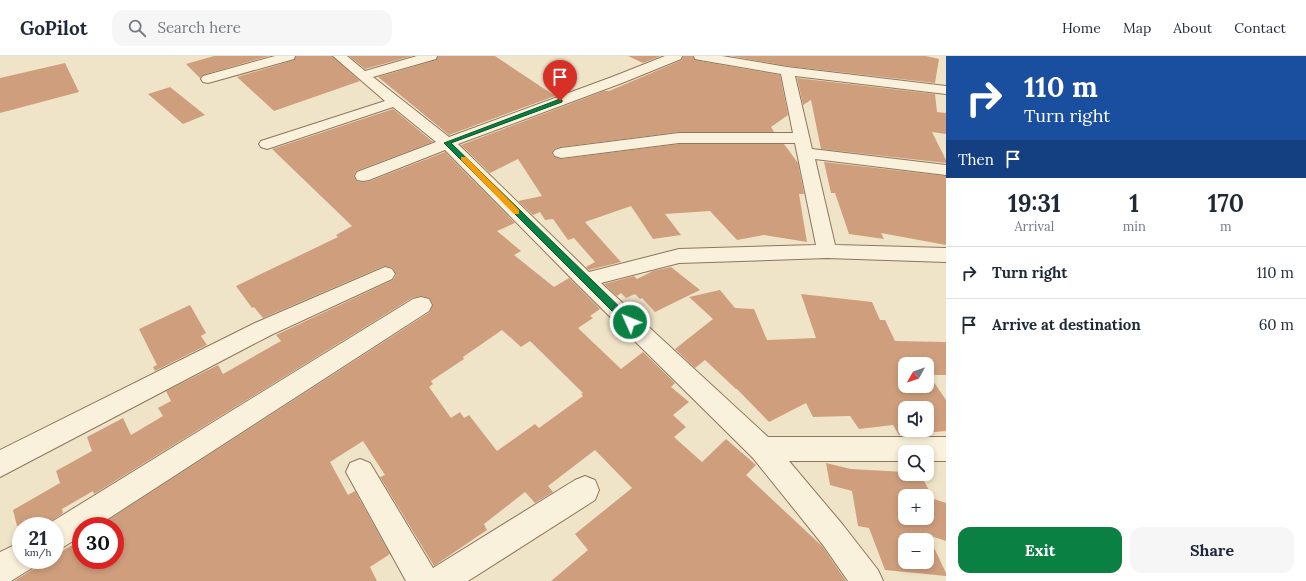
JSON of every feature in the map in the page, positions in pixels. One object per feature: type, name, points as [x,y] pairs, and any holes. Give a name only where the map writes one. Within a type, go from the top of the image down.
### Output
[{"type":"street","points":[[208,79],[290,56]]},
{"type":"street","points":[[339,56],[447,143],[586,280],[762,449],[833,535],[867,581]]},
{"type":"street","points":[[363,76],[432,56]]},
{"type":"street","points":[[363,176],[617,80],[676,56]]},
{"type":"street","points":[[700,56],[787,71],[946,90]]},
{"type":"street","points":[[787,71],[805,145],[827,251]]},
{"type":"street","points":[[267,144],[395,102]]},
{"type":"street","points":[[561,154],[680,138],[805,145],[946,170]]},
{"type":"street","points":[[586,280],[679,256],[827,251],[946,255]]},
{"type":"street","points":[[0,464],[263,329],[384,274]]},
{"type":"street","points":[[64,530],[421,305]]},
{"type":"street","points":[[762,449],[946,450]]},
{"type":"street","points":[[360,472],[423,581]]},
{"type":"street","points":[[440,581],[585,490]]},
{"type":"street","points":[[0,570],[12,563]]},
{"type":"building","points":[[214,56],[269,56],[203,75],[200,78],[186,64]]},
{"type":"building","points":[[296,56],[332,56],[360,81],[274,111],[237,77],[294,60]]},
{"type":"building","points":[[349,56],[412,56],[365,69]]},
{"type":"building","points":[[438,56],[495,56],[555,96],[449,135],[378,77],[436,60]]},
{"type":"building","points":[[628,56],[661,56],[643,63]]},
{"type":"building","points":[[683,56],[693,56],[695,60],[780,75],[788,115],[771,127],[774,132],[679,132],[561,147],[554,149],[552,154],[561,159],[679,144],[784,144],[798,163],[804,194],[799,194],[807,242],[764,235],[737,240],[710,211],[665,214],[681,235],[653,239],[631,206],[585,222],[621,262],[589,270],[586,267],[595,262],[574,238],[568,240],[553,219],[545,220],[540,212],[533,215],[518,201],[542,196],[518,159],[490,173],[461,145],[604,91],[609,91],[682,60]]},
{"type":"building","points":[[731,56],[926,56],[939,59],[935,83],[787,66]]},
{"type":"building","points":[[65,63],[79,92],[0,113],[0,78]]},
{"type":"building","points":[[797,78],[935,94],[937,112],[946,113],[946,134],[932,132],[946,160],[946,163],[821,149],[811,100],[803,105]]},
{"type":"building","points":[[170,87],[205,115],[183,124],[148,94]]},
{"type":"building","points":[[393,109],[433,142],[356,171],[354,175],[356,181],[370,181],[445,152],[515,223],[497,231],[521,251],[514,255],[554,287],[569,278],[600,309],[590,316],[593,318],[578,328],[621,369],[643,352],[675,383],[671,387],[689,402],[673,415],[686,427],[674,437],[702,462],[726,439],[756,465],[746,475],[823,547],[846,581],[551,581],[588,550],[575,534],[632,488],[595,450],[548,486],[553,492],[535,503],[525,492],[484,524],[487,530],[434,566],[380,477],[385,475],[363,441],[330,462],[348,495],[355,491],[390,554],[370,567],[377,581],[14,581],[33,569],[64,569],[64,550],[72,545],[72,569],[124,569],[124,517],[113,517],[430,312],[433,304],[429,298],[421,296],[412,298],[94,494],[93,491],[62,509],[63,513],[57,517],[15,517],[13,510],[60,483],[56,471],[92,451],[87,437],[123,418],[131,435],[163,416],[158,408],[171,401],[166,391],[218,365],[223,374],[281,341],[276,335],[393,280],[396,275],[393,268],[384,266],[263,318],[254,307],[252,308],[236,286],[338,237],[336,235],[352,226],[272,149]],"holes":[[[502,330],[521,347],[530,341],[583,393],[581,394],[583,396],[539,428],[535,424],[497,451],[469,415],[464,418],[460,412],[451,418],[429,387],[433,384],[431,381],[464,359],[463,357]]]},
{"type":"building","points":[[824,162],[946,176],[946,245],[881,233],[884,239],[849,234],[835,193],[831,193]]},
{"type":"building","points":[[671,267],[700,290],[655,312],[642,298],[640,299],[635,294],[626,298],[621,293],[617,296],[604,284],[634,276],[637,279],[653,271]]},
{"type":"building","points":[[720,290],[735,308],[754,309],[767,340],[816,338],[801,294],[872,302],[880,320],[885,320],[895,341],[946,342],[946,375],[934,375],[934,357],[898,357],[898,393],[934,393],[934,382],[946,400],[946,431],[934,432],[934,401],[898,401],[898,433],[893,425],[859,429],[850,416],[813,417],[806,403],[769,422],[737,389],[705,360],[695,368],[675,349],[713,319],[689,297]]},
{"type":"building","points":[[190,305],[206,333],[201,336],[207,345],[155,371],[153,367],[157,365],[139,329]]},
{"type":"building","points":[[826,463],[851,469],[898,472],[898,481],[924,481],[928,489],[898,489],[898,525],[934,525],[934,499],[946,503],[946,541],[934,537],[934,533],[898,533],[898,569],[934,569],[934,548],[946,576],[885,570],[869,528],[858,526],[852,491],[830,485]]},
{"type":"slow traffic","points":[[463,159],[517,212]]},
{"type":"route","points":[[560,101],[447,143],[630,322]]}]
